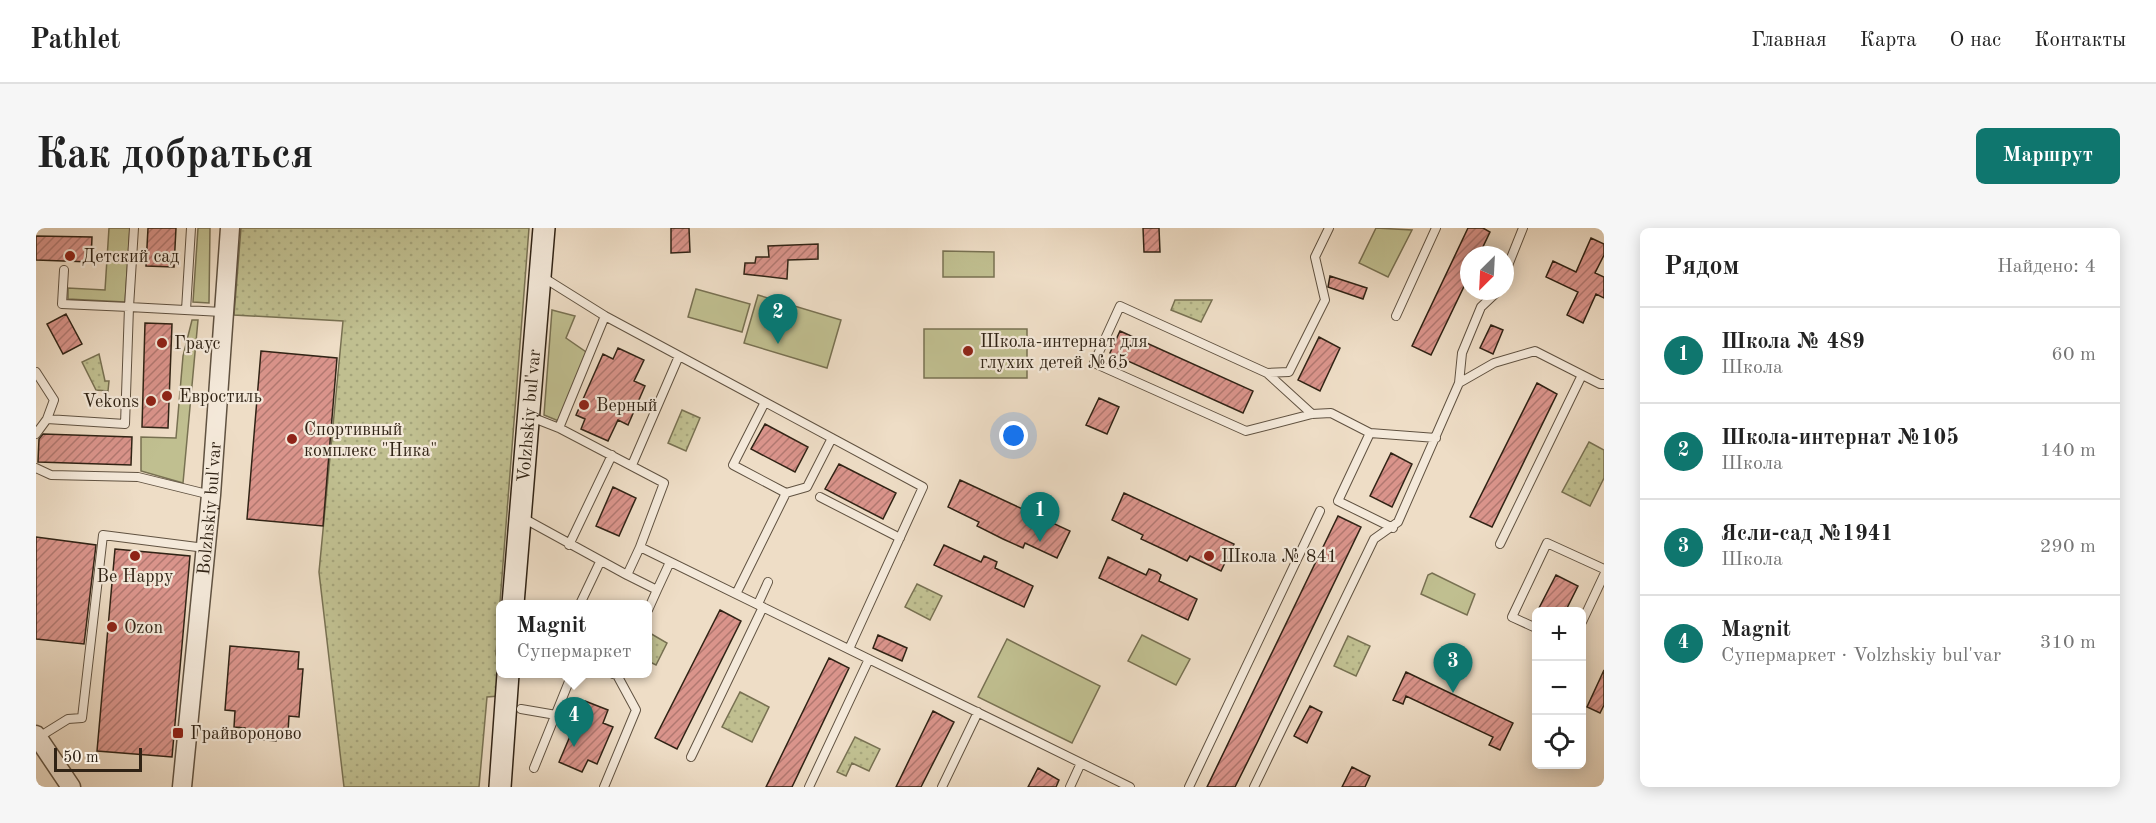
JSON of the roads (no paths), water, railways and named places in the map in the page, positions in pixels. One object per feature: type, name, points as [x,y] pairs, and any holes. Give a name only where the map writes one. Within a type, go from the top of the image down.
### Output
[{"type":"main road","name":"Volzhskiy bul'var","points":[[513,600],[544,228]]},
{"type":"main road","points":[[500,787],[508,678]]},
{"type":"street","name":"Bolzhskiy bul'var","points":[[182,787],[211,495],[222,312],[230,228]]},
{"type":"street","points":[[37,737],[71,787]]},
{"type":"lane","points":[[47,420],[125,424],[134,228]]},
{"type":"lane","points":[[186,310],[191,228]]},
{"type":"lane","points":[[1267,373],[1289,372],[1325,300],[1316,257],[1329,228]]},
{"type":"lane","points":[[1396,316],[1436,228]]},
{"type":"lane","points":[[1514,250],[1523,228]]},
{"type":"lane","points":[[64,270],[62,304],[222,312]]},
{"type":"lane","points":[[540,276],[605,316],[923,487],[849,649]]},
{"type":"lane","points":[[1254,787],[1374,539],[1393,528],[1436,438],[1459,383],[1462,353],[1481,307],[1488,300]]},
{"type":"lane","points":[[1312,414],[1267,373],[1120,306],[1094,363],[1246,431],[1312,414],[1330,413],[1370,433],[1436,438]]},
{"type":"lane","points":[[559,428],[605,316]]},
{"type":"lane","points":[[1459,383],[1494,363],[1535,351],[1604,384]]},
{"type":"lane","points":[[632,465],[680,356]]},
{"type":"lane","points":[[36,372],[54,400],[47,420],[36,434]]},
{"type":"lane","points":[[1500,544],[1582,375]]},
{"type":"lane","points":[[765,402],[733,465],[786,493],[807,488],[832,438]]},
{"type":"lane","points":[[529,417],[559,428],[664,483],[640,548],[627,575]]},
{"type":"lane","points":[[1370,433],[1338,501],[1393,528]]},
{"type":"lane","points":[[569,545],[612,455]]},
{"type":"lane","points":[[36,468],[51,475],[138,477],[211,495]]},
{"type":"lane","points":[[736,594],[786,493]]},
{"type":"lane","points":[[820,497],[900,538]]},
{"type":"lane","points":[[1189,787],[1320,511]]},
{"type":"lane","points":[[520,517],[600,562],[657,590]]},
{"type":"lane","points":[[37,737],[68,719],[81,718],[103,535],[205,548]]},
{"type":"lane","points":[[1532,626],[1512,617],[1547,543],[1604,569]]},
{"type":"lane","points":[[640,548],[1130,787]]},
{"type":"lane","points":[[582,600],[600,562]]},
{"type":"lane","points":[[652,601],[670,562]]},
{"type":"lane","points":[[1586,612],[1604,575]]},
{"type":"lane","points":[[692,757],[760,606],[768,582]]},
{"type":"lane","points":[[809,787],[869,658]]},
{"type":"lane","points":[[534,768],[570,678]]},
{"type":"lane","points":[[604,787],[636,710],[618,678]]},
{"type":"lane","points":[[521,709],[556,715]]},
{"type":"lane","points":[[942,787],[978,712]]},
{"type":"lane","points":[[1070,787],[1082,763]]},
{"type":"place","name":"Детский сад","points":[[70,256]]},
{"type":"place","name":"Граус","points":[[162,343]]},
{"type":"place","name":"Школа-интернат №105","points":[[778,344]]},
{"type":"place","name":"Школа-интернат для глухих детей №65","points":[[968,351]]},
{"type":"place","name":"Евростиль","points":[[167,396]]},
{"type":"place","name":"Vekons","points":[[151,401]]},
{"type":"place","name":"Верный","points":[[584,405]]},
{"type":"place","name":"Спортивный комплекс \"Ника\"","points":[[292,439]]},
{"type":"place","name":"Школа № 489","points":[[1040,542]]},
{"type":"place","name":"Be Happy","points":[[135,556]]},
{"type":"place","name":"Школа № 841","points":[[1209,556]]},
{"type":"place","name":"Ozon","points":[[112,627]]},
{"type":"place","name":"Ясли-сад №1941","points":[[1453,693]]},
{"type":"place","name":"Грайвороново","points":[[178,733]]},
{"type":"place","name":"Magnit","points":[[574,747]]}]
